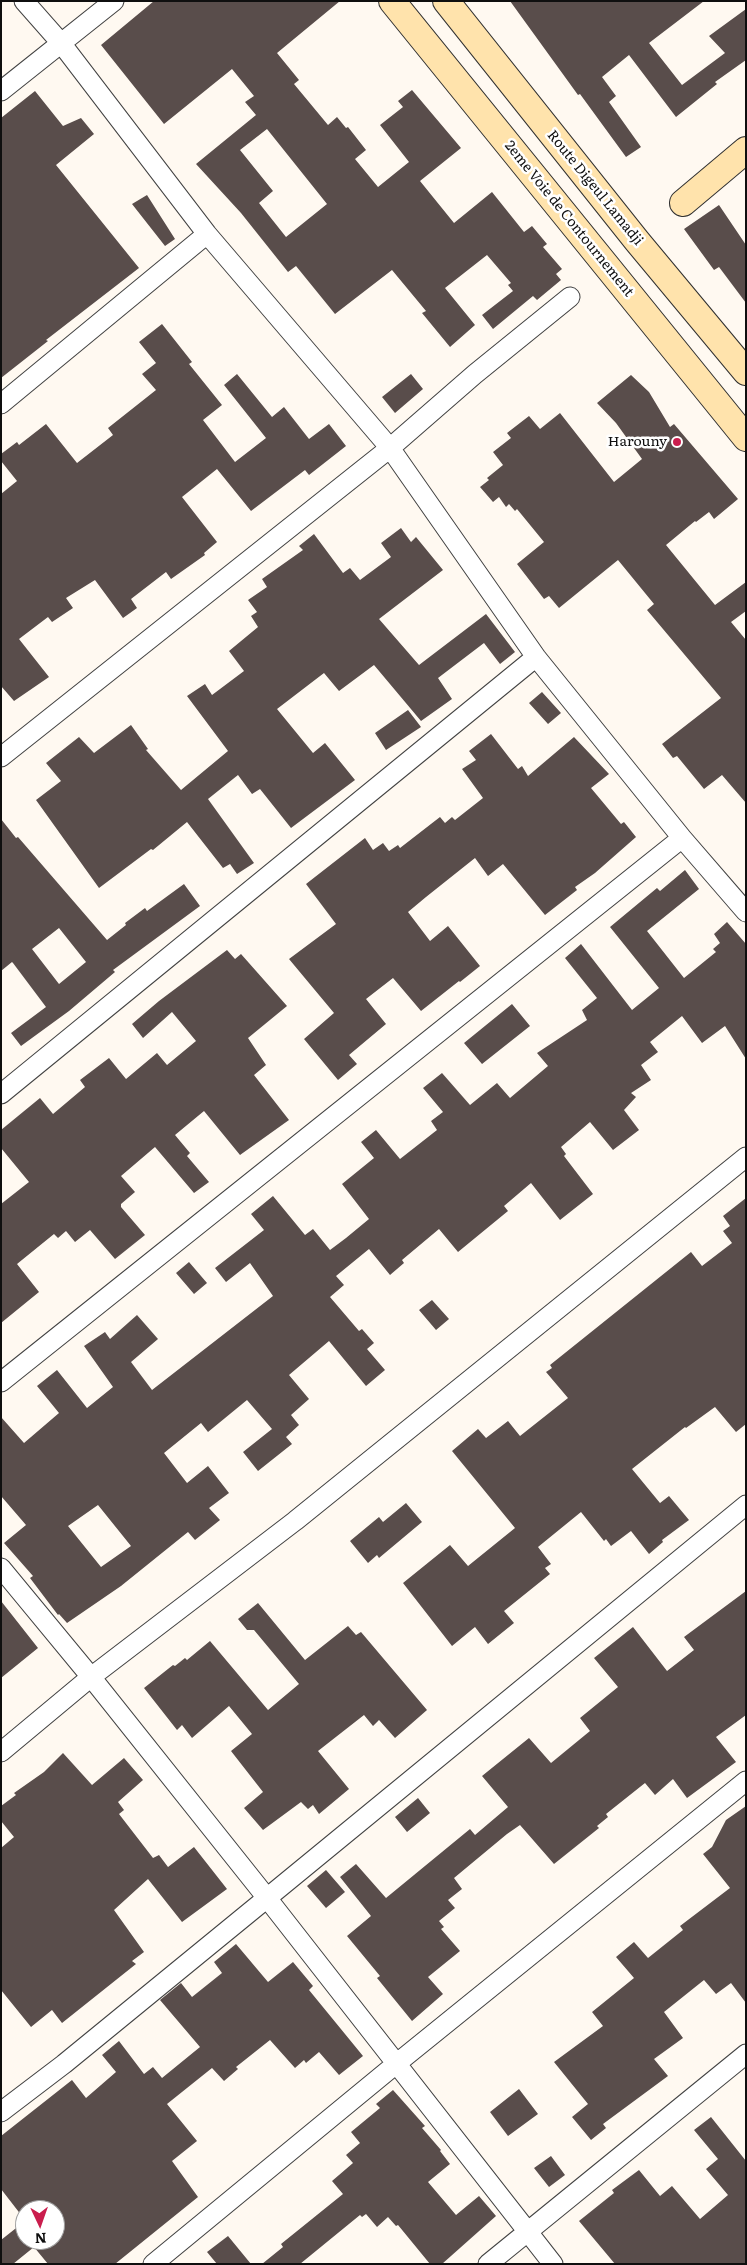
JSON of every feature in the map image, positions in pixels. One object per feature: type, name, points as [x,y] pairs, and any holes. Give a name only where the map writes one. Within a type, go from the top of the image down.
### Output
[{"type":"main road","name":"2eme Voie de Contournement","points":[[392,1],[746,438]]},
{"type":"main road","name":"Route Digeul Lamadji","points":[[446,1],[637,241],[746,372]]},
{"type":"main road","points":[[683,203],[746,150]]},
{"type":"street","points":[[24,1],[61,43],[207,234],[390,448],[536,657],[682,838],[746,912]]},
{"type":"street","points":[[1,91],[114,1]]},
{"type":"street","points":[[1,404],[207,234]]},
{"type":"street","points":[[1,758],[390,448],[475,374],[570,297]]},
{"type":"street","points":[[1,1094],[536,657]]},
{"type":"street","points":[[1,1382],[682,838]]},
{"type":"street","points":[[1,1752],[91,1677],[295,1521],[746,1157]]},
{"type":"street","points":[[1,2112],[64,2064],[746,1505]]},
{"type":"street","points":[[1,1568],[91,1677],[267,1898],[553,2264]]},
{"type":"street","points":[[153,2264],[396,2064],[746,1781]]},
{"type":"street","points":[[488,2264],[746,2054]]},
{"type":"building","points":[[154,1],[340,1],[277,53],[299,80],[294,84],[328,125],[337,117],[346,128],[348,127],[366,150],[355,159],[378,187],[409,162],[380,125],[403,107],[398,101],[412,90],[461,148],[420,181],[454,223],[492,192],[524,232],[532,226],[547,244],[543,247],[562,269],[556,274],[561,280],[537,300],[533,296],[493,329],[482,315],[513,291],[508,285],[511,283],[487,255],[445,288],[475,325],[450,347],[422,313],[426,311],[392,270],[335,314],[296,266],[288,272],[241,213],[196,164],[256,115],[245,102],[254,96],[232,69],[164,124],[101,45]],"holes":[[[267,129],[327,204],[286,237],[259,203],[273,191],[240,150]]]},
{"type":"building","points":[[510,1],[704,1],[649,43],[682,85],[725,53],[709,36],[746,9],[746,60],[715,82],[717,84],[676,117],[629,55],[602,77],[616,96],[609,102],[641,147],[626,157],[580,94],[578,95]]},
{"type":"building","points":[[35,91],[63,126],[81,118],[94,134],[56,165],[139,268],[46,340],[48,341],[1,378],[1,118]]},
{"type":"building","points":[[147,195],[175,239],[165,246],[132,204]]},
{"type":"building","points":[[719,205],[746,245],[746,303],[719,267],[714,270],[684,229]]},
{"type":"building","points":[[162,324],[192,362],[189,364],[222,405],[203,420],[235,462],[266,438],[224,385],[237,374],[272,417],[284,407],[309,439],[329,424],[346,446],[309,475],[305,470],[251,511],[217,469],[182,497],[217,542],[204,553],[205,555],[171,579],[166,572],[131,599],[137,608],[123,618],[95,580],[66,598],[73,608],[52,622],[48,617],[19,639],[49,677],[14,701],[1,686],[1,494],[17,481],[1,461],[1,454],[17,442],[19,445],[46,424],[77,463],[113,435],[108,428],[156,390],[142,374],[156,363],[139,342]]},
{"type":"building","points":[[411,374],[423,389],[395,413],[382,397]]},
{"type":"building","points":[[631,375],[649,392],[670,427],[674,424],[738,499],[714,519],[709,512],[666,545],[715,605],[746,582],[746,611],[731,622],[746,640],[746,803],[722,775],[704,789],[677,756],[673,758],[662,744],[721,698],[647,610],[654,604],[618,560],[559,608],[549,596],[544,599],[517,564],[544,542],[517,509],[515,511],[509,504],[506,507],[499,497],[493,502],[480,487],[489,480],[487,478],[503,465],[493,452],[511,438],[507,433],[529,416],[540,429],[560,413],[614,482],[642,459],[616,423],[597,403]]},
{"type":"building","points":[[401,528],[411,542],[416,537],[443,570],[379,619],[419,665],[486,614],[515,652],[500,664],[484,643],[438,678],[452,699],[421,721],[374,665],[339,691],[324,673],[277,709],[313,753],[325,743],[355,780],[291,828],[260,789],[252,794],[238,775],[208,799],[254,863],[237,874],[230,864],[223,868],[187,822],[153,850],[151,849],[99,888],[36,800],[61,781],[46,763],[79,737],[94,753],[131,725],[148,749],[146,750],[181,790],[228,751],[187,696],[205,684],[212,695],[244,671],[229,651],[258,627],[251,616],[257,612],[248,600],[267,587],[262,579],[303,550],[299,546],[314,534],[343,573],[350,568],[360,580],[391,557],[381,543]]},
{"type":"building","points":[[542,692],[561,713],[548,724],[529,703]]},
{"type":"building","points":[[408,710],[421,727],[386,750],[375,733]]},
{"type":"building","points":[[491,734],[518,769],[522,766],[528,776],[574,737],[609,774],[591,788],[621,824],[624,822],[636,837],[595,873],[575,887],[577,890],[545,915],[503,864],[488,876],[475,858],[426,897],[408,912],[430,941],[448,926],[480,966],[421,1011],[393,978],[366,999],[386,1024],[349,1055],[357,1064],[338,1080],[304,1039],[334,1013],[289,959],[336,924],[306,884],[365,838],[373,850],[383,843],[389,851],[398,845],[400,848],[440,817],[445,823],[452,817],[455,820],[483,798],[462,769],[476,760],[469,751]]},
{"type":"building","points":[[1,819],[107,940],[145,908],[147,911],[184,884],[200,906],[113,970],[115,972],[69,1011],[21,1046],[11,1033],[46,1007],[12,962],[1,971]],"holes":[[[59,928],[86,962],[59,984],[32,949]]]},
{"type":"building","points":[[685,870],[699,889],[647,931],[684,978],[716,952],[713,949],[720,943],[714,934],[727,922],[746,944],[746,1059],[725,1026],[702,1043],[682,1016],[650,1042],[658,1052],[641,1065],[651,1080],[631,1093],[636,1097],[624,1110],[639,1130],[613,1150],[590,1122],[561,1147],[566,1154],[564,1156],[593,1194],[560,1220],[531,1183],[504,1206],[508,1211],[458,1252],[439,1229],[402,1260],[404,1263],[390,1275],[369,1249],[336,1276],[344,1285],[330,1297],[359,1331],[362,1329],[374,1343],[367,1349],[385,1370],[366,1386],[329,1341],[289,1375],[309,1399],[291,1415],[299,1425],[286,1437],[292,1444],[258,1471],[243,1452],[272,1429],[247,1400],[208,1432],[201,1423],[164,1453],[187,1483],[208,1466],[229,1493],[209,1508],[220,1520],[195,1540],[188,1532],[121,1586],[67,1623],[58,1615],[30,1578],[33,1576],[4,1543],[26,1525],[1,1496],[1,1417],[24,1443],[59,1413],[37,1386],[57,1370],[87,1408],[113,1387],[84,1346],[105,1332],[110,1339],[137,1315],[158,1339],[131,1362],[152,1390],[273,1296],[250,1263],[226,1282],[215,1268],[264,1230],[251,1214],[273,1196],[305,1235],[313,1229],[330,1250],[346,1238],[369,1219],[342,1184],[374,1158],[361,1142],[376,1130],[400,1159],[437,1130],[431,1121],[443,1112],[423,1088],[442,1073],[470,1105],[497,1083],[510,1098],[548,1066],[537,1053],[587,1020],[582,1010],[597,998],[565,958],[581,944],[632,1010],[659,988],[610,927],[657,888],[660,891]],"holes":[[[98,1505],[131,1546],[101,1567],[68,1526]]]},
{"type":"building","points":[[227,950],[235,959],[241,954],[287,1006],[248,1038],[266,1065],[254,1075],[289,1120],[240,1155],[204,1111],[175,1135],[190,1153],[187,1156],[209,1182],[194,1193],[155,1147],[121,1176],[135,1192],[121,1204],[121,1207],[145,1235],[115,1259],[90,1230],[75,1242],[66,1231],[58,1238],[54,1234],[17,1264],[39,1292],[1,1323],[1,1204],[29,1182],[1,1148],[1,1130],[40,1098],[53,1114],[85,1087],[80,1080],[109,1058],[126,1079],[157,1053],[167,1065],[196,1041],[172,1012],[143,1038],[132,1024],[159,1001]]},
{"type":"building","points":[[512,1004],[530,1026],[482,1064],[464,1043]]},
{"type":"building","points":[[746,1198],[746,1424],[736,1432],[715,1407],[685,1427],[632,1469],[660,1503],[669,1496],[689,1520],[662,1540],[663,1542],[649,1554],[631,1531],[611,1546],[606,1539],[604,1541],[581,1512],[538,1547],[551,1564],[545,1568],[550,1574],[504,1611],[514,1623],[488,1644],[475,1627],[452,1646],[403,1583],[450,1545],[468,1566],[515,1528],[452,1451],[478,1429],[486,1438],[508,1421],[520,1436],[568,1398],[546,1372],[552,1368],[550,1365],[691,1252],[702,1266],[732,1243],[723,1231],[730,1226],[723,1216]]},
{"type":"building","points":[[189,1262],[207,1283],[194,1294],[176,1273]]},
{"type":"building","points":[[432,1300],[449,1319],[436,1330],[419,1310]]},
{"type":"building","points":[[406,1503],[422,1522],[379,1558],[377,1555],[368,1563],[350,1541],[379,1517],[383,1522]]},
{"type":"building","points":[[746,1591],[746,1715],[716,1737],[736,1762],[687,1798],[673,1779],[655,1795],[645,1783],[606,1814],[608,1817],[597,1826],[599,1828],[554,1864],[520,1825],[507,1834],[454,1878],[462,1889],[448,1900],[455,1908],[439,1921],[444,1927],[441,1929],[460,1951],[428,1977],[443,1994],[412,2021],[377,1978],[380,1976],[347,1936],[371,1916],[340,1877],[356,1864],[386,1898],[470,1829],[475,1835],[508,1807],[482,1776],[529,1738],[551,1763],[590,1731],[580,1718],[618,1687],[594,1658],[633,1627],[667,1671],[694,1650],[684,1637]]},
{"type":"building","points":[[1,1601],[38,1648],[1,1678]]},
{"type":"building","points":[[258,1603],[305,1660],[348,1626],[356,1635],[361,1632],[427,1710],[395,1738],[379,1720],[373,1726],[364,1715],[318,1751],[349,1789],[319,1814],[313,1805],[308,1809],[301,1802],[263,1830],[244,1808],[263,1792],[231,1751],[252,1734],[229,1706],[192,1738],[182,1725],[177,1730],[144,1688],[173,1665],[175,1666],[185,1658],[187,1660],[210,1641],[268,1710],[299,1684],[254,1630],[247,1630],[238,1619]]},
{"type":"building","points":[[63,1753],[92,1785],[124,1758],[143,1780],[118,1802],[124,1810],[119,1814],[153,1858],[159,1855],[168,1867],[194,1847],[227,1889],[182,1922],[148,1879],[114,1910],[144,1952],[132,1961],[136,1964],[62,2023],[52,2010],[31,2027],[1,1990],[1,1848],[14,1837],[1,1821],[1,1806],[16,1795],[14,1793],[44,1772]]},
{"type":"building","points":[[418,1798],[430,1813],[407,1832],[395,1817]]},
{"type":"building","points":[[746,1806],[746,2003],[731,1983],[716,1994],[704,1980],[664,2012],[683,2038],[654,2059],[668,2076],[603,2124],[606,2128],[591,2140],[572,2117],[588,2104],[554,2062],[603,2026],[592,2012],[634,1978],[616,1957],[634,1942],[648,1958],[683,1930],[680,1926],[730,1888],[703,1854],[712,1847],[726,1820]]},
{"type":"building","points":[[326,1870],[345,1892],[326,1908],[307,1886]]},
{"type":"building","points":[[236,1944],[268,1982],[293,1962],[313,1986],[309,1990],[363,2056],[339,2075],[319,2052],[306,2063],[304,2060],[295,2068],[270,2040],[236,2067],[238,2069],[224,2081],[212,2068],[167,2104],[197,2141],[172,2161],[198,2197],[115,2264],[48,2264],[36,2250],[65,2250],[65,2200],[15,2200],[15,2207],[1,2189],[1,2136],[72,2080],[86,2098],[116,2072],[102,2055],[119,2041],[144,2074],[153,2067],[162,2078],[200,2047],[160,2000],[181,1983],[192,1997],[222,1973],[214,1962]]},
{"type":"building","points":[[519,2089],[538,2114],[508,2136],[490,2112]]},
{"type":"building","points":[[393,2090],[425,2126],[422,2128],[450,2164],[428,2182],[456,2215],[479,2196],[496,2216],[442,2264],[430,2264],[398,2225],[396,2226],[388,2217],[377,2227],[366,2214],[362,2217],[360,2215],[300,2264],[262,2264],[283,2247],[281,2244],[343,2194],[332,2181],[353,2163],[346,2155],[360,2143],[351,2132],[380,2108],[376,2104]]},
{"type":"building","points":[[711,2117],[746,2161],[746,2264],[615,2264],[579,2221],[614,2193],[612,2190],[639,2170],[660,2196],[672,2186],[700,2219],[728,2195],[706,2169],[718,2159],[694,2130]]},
{"type":"building","points":[[551,2156],[565,2175],[549,2187],[534,2168]]},
{"type":"building","points":[[15,2229],[15,2250],[30,2250],[13,2264],[1,2264],[1,2240]]},
{"type":"building","points":[[228,2236],[251,2264],[217,2264],[207,2252]]},
{"type":"place","name":"Harouny","points":[[677,442]]}]
